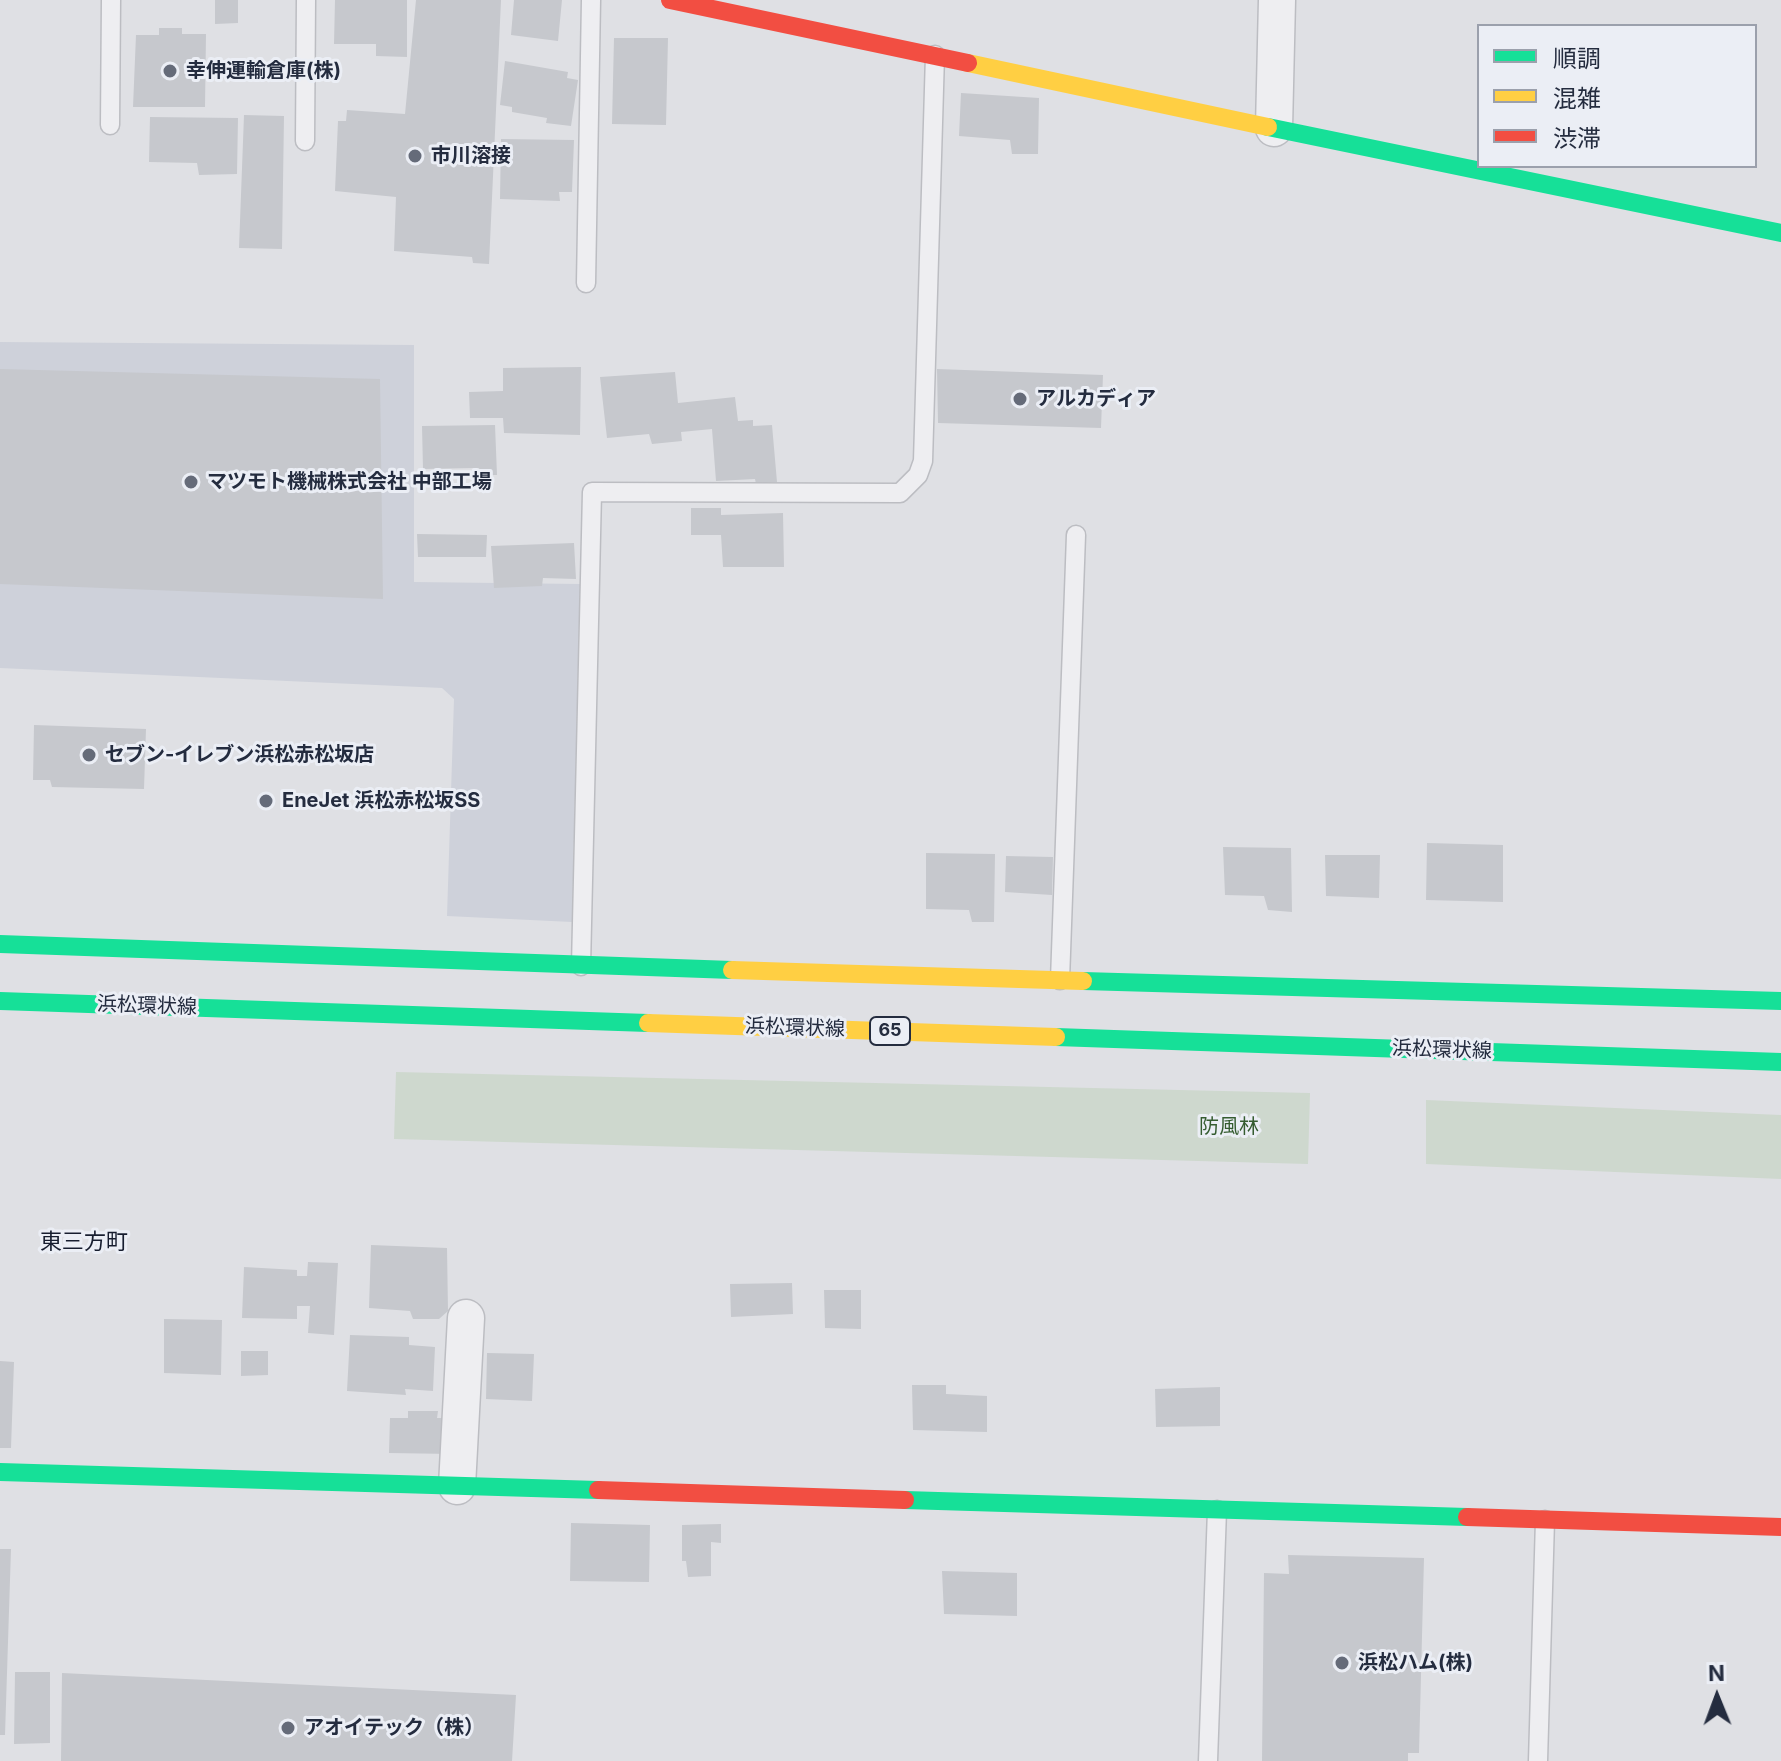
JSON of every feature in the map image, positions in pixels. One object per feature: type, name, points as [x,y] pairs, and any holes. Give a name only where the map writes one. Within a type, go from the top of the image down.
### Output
[{"type":"main road","points":[[670,0],[1781,233]]},
{"type":"main road","points":[[0,944],[581,966],[1781,1001]]},
{"type":"main road","name":"浜松環状線","points":[[0,1001],[1781,1062]]},
{"type":"main road","points":[[0,1472],[1781,1527]]},
{"type":"street","points":[[1274,128],[1277,0]]},
{"type":"street","points":[[457,1486],[466,1318]]},
{"type":"lane","points":[[110,125],[111,0]]},
{"type":"lane","points":[[305,141],[306,0]]},
{"type":"lane","points":[[586,283],[591,0]]},
{"type":"lane","points":[[581,966],[592,492],[900,493],[918,475],[923,461],[935,55]]},
{"type":"lane","points":[[1060,980],[1076,535]]},
{"type":"lane","points":[[1208,1761],[1217,1510]]},
{"type":"lane","points":[[1538,1761],[1545,1520]]},
{"type":"shaded area","points":[[0,342],[414,345],[414,582],[580,584],[572,922],[447,916],[454,699],[442,688],[0,668]]},
{"type":"green space","name":"防風林","points":[[396,1072],[1310,1093],[1308,1164],[394,1139]]},
{"type":"green space","points":[[1426,1100],[1781,1115],[1781,1179],[1426,1164]]},
{"type":"building","points":[[215,0],[238,0],[238,23],[215,24]]},
{"type":"building","points":[[335,0],[407,0],[407,57],[376,56],[376,44],[334,44]]},
{"type":"building","name":"市川溶接","points":[[416,0],[501,0],[489,264],[473,263],[472,257],[394,251],[396,197],[335,191],[338,121],[346,121],[347,110],[405,114]]},
{"type":"building","points":[[514,0],[562,0],[558,41],[511,35]]},
{"type":"building","name":"幸伸運輸倉庫(株)","points":[[159,28],[182,28],[182,34],[206,34],[205,107],[133,107],[136,35],[159,35]]},
{"type":"building","points":[[614,38],[668,38],[666,125],[612,124]]},
{"type":"building","points":[[505,61],[568,72],[567,78],[578,80],[571,126],[546,123],[547,118],[512,112],[512,107],[500,105]]},
{"type":"building","points":[[961,93],[1039,98],[1038,154],[1012,154],[1010,140],[959,136]]},
{"type":"building","points":[[244,115],[284,116],[282,249],[239,248]]},
{"type":"building","points":[[150,117],[238,118],[237,174],[199,175],[197,163],[149,162]]},
{"type":"building","points":[[501,139],[574,140],[572,192],[559,192],[560,201],[500,199]]},
{"type":"building","points":[[581,367],[580,435],[504,433],[503,418],[470,418],[469,392],[503,391],[503,368]]},
{"type":"building","name":"マツモト機械株式会社 中部工場","points":[[0,369],[380,379],[383,599],[0,584]]},
{"type":"building","name":"アルカディア","points":[[937,369],[1103,375],[1101,428],[938,423]]},
{"type":"building","points":[[675,372],[678,403],[735,397],[738,421],[753,420],[753,426],[772,425],[777,482],[756,484],[755,479],[716,481],[712,429],[681,432],[682,441],[652,444],[649,434],[607,438],[600,377]]},
{"type":"building","points":[[495,425],[497,475],[475,475],[475,468],[423,469],[422,426]]},
{"type":"building","points":[[691,508],[721,508],[721,515],[783,513],[784,567],[723,567],[721,535],[691,535]]},
{"type":"building","points":[[417,534],[487,535],[486,557],[418,557]]},
{"type":"building","points":[[574,543],[576,579],[543,578],[542,586],[494,588],[491,546]]},
{"type":"building","name":"セブン-イレブン浜松赤松坂店","points":[[34,725],[146,729],[144,789],[52,787],[50,780],[33,780]]},
{"type":"building","points":[[1427,843],[1503,845],[1503,902],[1426,900]]},
{"type":"building","points":[[1223,847],[1291,848],[1292,912],[1268,910],[1264,896],[1225,895]]},
{"type":"building","points":[[926,853],[995,854],[994,922],[972,922],[969,910],[926,909]]},
{"type":"building","points":[[1325,855],[1380,855],[1379,898],[1326,896]]},
{"type":"building","points":[[1006,856],[1053,857],[1052,895],[1005,892]]},
{"type":"building","points":[[371,1245],[447,1248],[448,1311],[439,1319],[413,1319],[410,1311],[369,1308]]},
{"type":"building","points":[[308,1262],[338,1263],[334,1335],[308,1333],[310,1306],[297,1306],[297,1319],[242,1318],[244,1267],[297,1270],[297,1276],[307,1276]]},
{"type":"building","points":[[792,1283],[793,1314],[731,1317],[730,1284]]},
{"type":"building","points":[[824,1290],[861,1290],[861,1329],[825,1328]]},
{"type":"building","points":[[164,1319],[222,1320],[221,1375],[164,1373]]},
{"type":"building","points":[[350,1335],[409,1337],[409,1345],[435,1347],[433,1391],[405,1389],[406,1395],[347,1391]]},
{"type":"building","points":[[241,1351],[268,1351],[268,1375],[241,1376]]},
{"type":"building","points":[[487,1353],[534,1354],[532,1401],[486,1399]]},
{"type":"building","points":[[0,1361],[14,1362],[11,1448],[0,1448]]},
{"type":"building","points":[[912,1385],[946,1385],[946,1394],[987,1396],[987,1432],[913,1430]]},
{"type":"building","points":[[1220,1387],[1220,1426],[1156,1427],[1155,1389]]},
{"type":"building","points":[[408,1411],[438,1411],[437,1418],[453,1418],[452,1454],[389,1453],[390,1418],[408,1418]]},
{"type":"building","points":[[571,1523],[650,1525],[649,1582],[570,1581]]},
{"type":"building","points":[[721,1524],[721,1543],[711,1542],[711,1576],[688,1577],[686,1561],[682,1561],[682,1525]]},
{"type":"building","points":[[0,1549],[11,1549],[5,1735],[0,1735]]},
{"type":"building","name":"浜松ハム(株)","points":[[1288,1555],[1424,1558],[1419,1753],[1408,1753],[1408,1761],[1262,1761],[1264,1573],[1289,1574]]},
{"type":"building","points":[[942,1571],[1017,1573],[1017,1616],[944,1614]]},
{"type":"building","points":[[15,1672],[50,1672],[50,1743],[14,1744]]},
{"type":"building","name":"アオイテック（株）","points":[[62,1673],[516,1695],[512,1761],[61,1761]]},
{"type":"traffic: fast","points":[[1268,127],[1781,233]]},
{"type":"traffic: fast","points":[[0,944],[732,970]]},
{"type":"traffic: fast","points":[[1083,981],[1781,1001]]},
{"type":"traffic: fast","points":[[0,1001],[648,1023]]},
{"type":"traffic: fast","points":[[1056,1037],[1781,1062]]},
{"type":"traffic: fast","points":[[0,1472],[598,1490]]},
{"type":"traffic: fast","points":[[905,1500],[1467,1517]]},
{"type":"traffic: slow","points":[[968,63],[1268,127]]},
{"type":"traffic: slow","points":[[732,970],[1083,981]]},
{"type":"traffic: slow","points":[[648,1023],[1056,1037]]},
{"type":"traffic: jam","points":[[670,0],[968,63]]},
{"type":"traffic: jam","points":[[598,1490],[905,1500]]},
{"type":"traffic: jam","points":[[1467,1517],[1781,1527]]},
{"type":"place","name":"幸伸運輸倉庫(株)","points":[[170,71]]},
{"type":"place","name":"市川溶接","points":[[415,156]]},
{"type":"place","name":"アルカディア","points":[[1020,399]]},
{"type":"place","name":"マツモト機械株式会社 中部工場","points":[[191,482]]},
{"type":"place","name":"セブン-イレブン浜松赤松坂店","points":[[89,755]]},
{"type":"place","name":"EneJet 浜松赤松坂SS","points":[[266,801]]},
{"type":"place","name":"浜松ハム(株)","points":[[1342,1663]]},
{"type":"place","name":"アオイテック（株）","points":[[288,1728]]},
{"type":"district","name":"東三方町","points":[[84,1242]]}]
